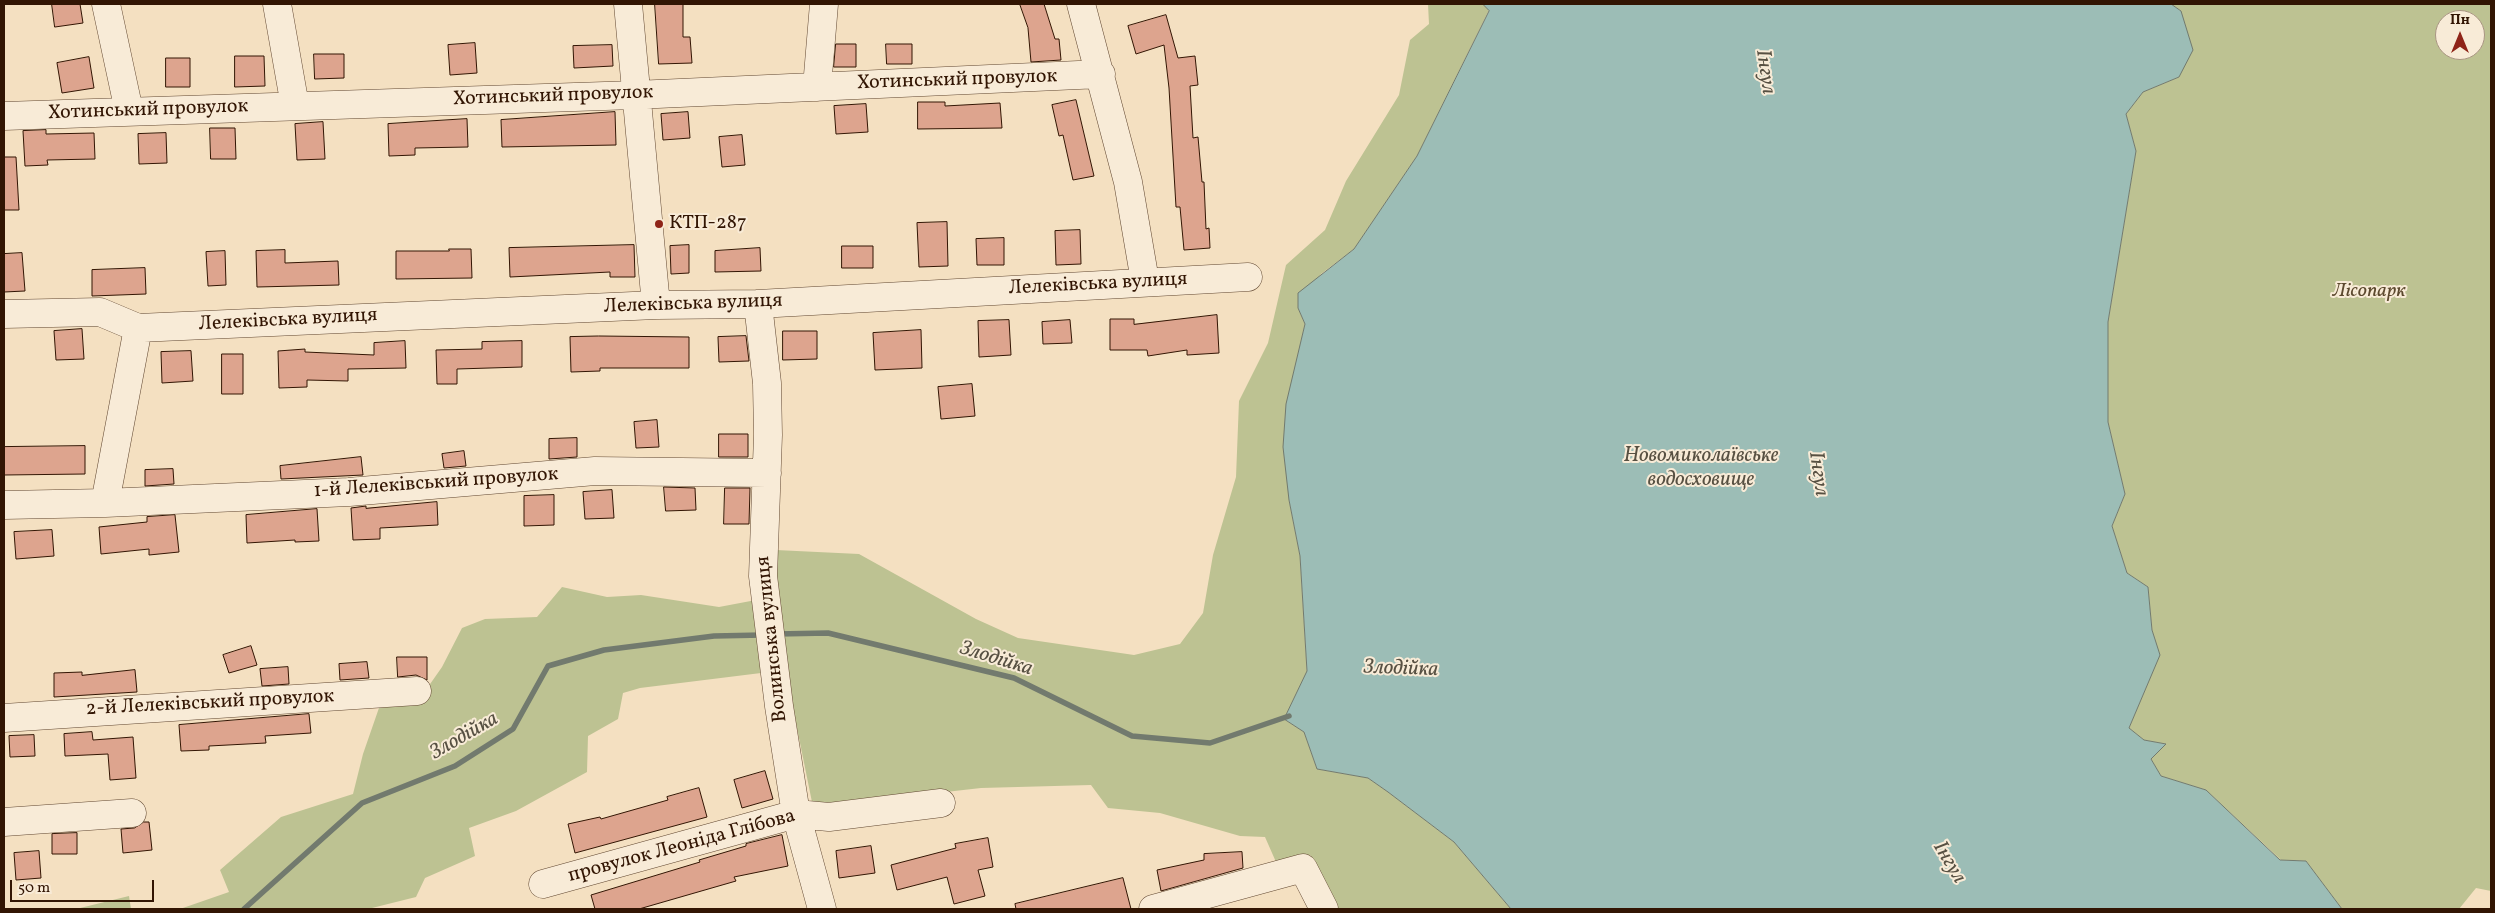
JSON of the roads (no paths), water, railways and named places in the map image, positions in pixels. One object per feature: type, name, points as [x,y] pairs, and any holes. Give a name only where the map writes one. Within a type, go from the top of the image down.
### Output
[{"type":"street","points":[[106,4],[129,112]]},
{"type":"street","points":[[277,4],[295,106]]},
{"type":"street","points":[[628,4],[656,305]]},
{"type":"street","points":[[817,86],[824,4]]},
{"type":"street","points":[[1081,4],[1128,182],[1145,281]]},
{"type":"street","name":"Хотинський провулок","points":[[4,116],[635,94],[1101,74]]},
{"type":"street","name":"Лелеківська вулиця","points":[[4,314],[100,312],[138,328],[656,305],[758,304],[1145,281],[1248,277]]},
{"type":"street","name":"Волинська вулиця","points":[[758,304],[767,383],[767,473],[763,576],[771,651],[796,814],[822,909]]},
{"type":"street","points":[[4,505],[105,503],[138,328]]},
{"type":"street","name":"1-й Лелеківський провулок","points":[[105,503],[348,492],[595,471],[767,473]]},
{"type":"street","name":"2-й Лелеківський провулок","points":[[4,718],[417,691]]},
{"type":"street","name":"провулок Леоніда Глібова","points":[[542,884],[796,814],[829,817],[941,803]]},
{"type":"street","points":[[4,822],[132,813]]},
{"type":"street","points":[[1153,909],[1303,868],[1324,909]]},
{"type":"water","name":"Новомиколаївське водосховище","points":[[1483,4],[2171,4],[2181,11],[2193,50],[2179,77],[2143,92],[2126,114],[2136,151],[2108,322],[2108,422],[2125,494],[2112,526],[2127,573],[2148,587],[2152,630],[2160,655],[2129,728],[2144,740],[2166,744],[2151,759],[2161,776],[2206,790],[2280,860],[2306,861],[2342,909],[1511,909],[1454,842],[1388,792],[1368,778],[1317,769],[1304,732],[1284,719],[1307,671],[1300,556],[1289,500],[1283,447],[1286,404],[1305,324],[1298,308],[1298,293],[1354,249],[1417,156],[1489,11]]},
{"type":"waterway","name":"Злодійка","points":[[777,634],[828,633],[1014,678],[1132,736],[1210,743],[1289,716]]},
{"type":"waterway","name":"Злодійка","points":[[244,909],[362,803],[455,766],[513,729],[548,666],[604,650],[714,636],[763,635]]},
{"type":"place","name":"КТП-287","points":[[659,224]]},
{"type":"water label","name":"Інгул","points":[[1764,72]]},
{"type":"water label","name":"Інгул","points":[[1817,474]]},
{"type":"water label","name":"Інгул","points":[[1948,863]]},
{"type":"park label","name":"Лісопарк","points":[[2369,292]]}]
